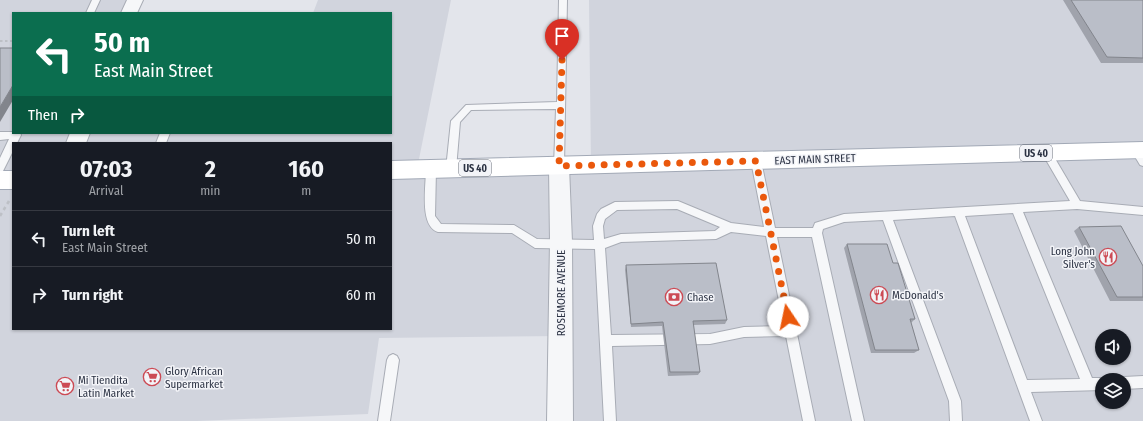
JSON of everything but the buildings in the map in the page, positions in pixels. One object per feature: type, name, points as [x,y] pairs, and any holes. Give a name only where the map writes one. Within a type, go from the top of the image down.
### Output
[{"type":"main road","name":"EAST MAIN STREET","points":[[392,170],[1047,152],[1141,154]]},
{"type":"main road","points":[[0,180],[11,189]]},
{"type":"street","points":[[129,12],[135,0]]},
{"type":"street","name":"ROSEMORE AVENUE","points":[[559,166],[561,245],[560,421]]},
{"type":"lane","points":[[90,12],[96,0]]},
{"type":"lane","points":[[559,166],[563,0]]},
{"type":"lane","points":[[561,106],[469,106],[456,121],[441,169],[430,217],[438,228],[514,228],[535,243],[600,245],[621,238],[716,235],[730,226]]},
{"type":"lane","points":[[0,136],[17,134]]},
{"type":"lane","points":[[0,168],[12,144]]},
{"type":"lane","points":[[1047,152],[1077,205]]},
{"type":"lane","points":[[756,161],[809,421]]},
{"type":"lane","points":[[610,421],[598,226],[601,217],[605,212],[615,206],[678,205],[730,226],[771,232],[817,233]]},
{"type":"lane","points":[[858,421],[818,243],[817,233],[819,226],[844,218],[1016,208],[1077,205],[1143,210]]},
{"type":"lane","points":[[1016,208],[1088,384]]},
{"type":"lane","points":[[958,211],[1036,421]]},
{"type":"lane","points":[[886,215],[955,401],[956,421]]},
{"type":"lane","points":[[606,341],[710,338],[744,332],[791,331]]},
{"type":"lane","points":[[384,421],[393,360]]},
{"type":"lane","points":[[1131,383],[1143,382]]},
{"type":"lane","points":[[1023,386],[1095,384]]},
{"type":"path","points":[[0,41],[12,41]]},
{"type":"path","points":[[0,216],[11,189]]},
{"type":"shaded area","points":[[0,0],[134,0],[129,12],[12,12],[12,134],[392,134],[392,12],[313,12],[318,0],[451,0],[417,169],[591,166],[589,0],[1143,0],[1143,421],[563,421],[563,336],[379,338],[368,414],[197,421],[0,421]]},
{"type":"place","name":"Long John Silver's","points":[[1108,257]]},
{"type":"place","name":"McDonald's","points":[[879,295]]},
{"type":"place","name":"Chase","points":[[674,297]]},
{"type":"place","name":"Glory African Supermarket","points":[[152,377]]},
{"type":"place","name":"Mi Tiendita Latin Market","points":[[65,386]]},
{"type":"route","points":[[562,60],[559,166],[756,161],[788,317]]}]
